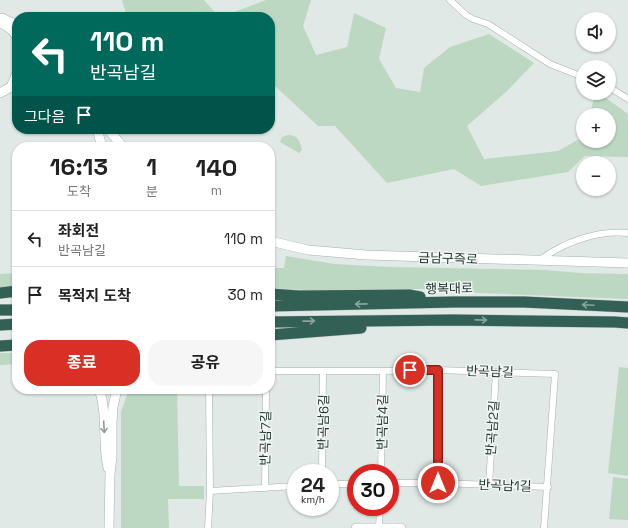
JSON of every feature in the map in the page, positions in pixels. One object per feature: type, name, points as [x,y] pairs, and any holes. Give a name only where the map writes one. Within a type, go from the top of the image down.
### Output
[{"type":"highway","points":[[0,293],[12,291]]},
{"type":"highway","points":[[275,294],[299,296],[409,296],[454,302]]},
{"type":"highway","name":"행복대로","points":[[275,306],[524,302],[628,307]]},
{"type":"highway","points":[[0,310],[12,310]]},
{"type":"highway","points":[[275,322],[454,320],[628,323]]},
{"type":"highway","points":[[275,335],[350,328],[391,327],[454,320]]},
{"type":"highway","points":[[0,325],[12,324]]},
{"type":"highway","points":[[0,346],[12,345]]},
{"type":"main road","points":[[0,16],[12,22]]},
{"type":"main road","points":[[0,22],[12,30]]},
{"type":"main road","points":[[0,93],[12,88]]},
{"type":"main road","points":[[112,134],[119,142]]},
{"type":"main road","name":"금남구즉로","points":[[275,242],[308,250],[366,255],[628,263]]},
{"type":"main road","points":[[100,394],[105,456],[110,474]]},
{"type":"main road","points":[[109,528],[113,407],[116,394]]},
{"type":"main road","points":[[356,528],[400,528]]},
{"type":"street","points":[[450,0],[470,17],[488,24],[550,64],[576,74]]},
{"type":"street","points":[[616,91],[628,99]]},
{"type":"street","points":[[539,260],[552,251],[584,238],[602,234],[628,233]]},
{"type":"street","points":[[438,370],[438,483]]},
{"type":"street","name":"반곡남길","points":[[275,372],[438,370],[555,374],[544,528]]},
{"type":"street","name":"반곡남4길","points":[[381,464],[383,371]]},
{"type":"street","name":"반곡남6길","points":[[322,464],[323,372]]},
{"type":"street","name":"반곡남2길","points":[[489,485],[496,372]]},
{"type":"street","points":[[208,528],[210,491],[209,394]]},
{"type":"street","name":"반곡남7길","points":[[265,488],[266,394]]},
{"type":"street","name":"반곡남1길","points":[[399,484],[438,483],[548,487]]},
{"type":"street","points":[[210,491],[287,487]]},
{"type":"street","points":[[379,527],[380,516]]},
{"type":"green space","points":[[122,0],[204,0],[215,12],[126,12]]},
{"type":"green space","points":[[266,0],[311,0],[303,26],[316,55],[347,47],[354,13],[386,28],[379,59],[396,88],[420,92],[424,68],[450,47],[489,34],[534,63],[507,91],[467,126],[484,159],[558,151],[576,141],[576,148],[616,148],[616,108],[592,108],[593,100],[609,100],[628,114],[628,157],[576,156],[576,164],[568,172],[481,186],[454,169],[387,183],[335,126],[318,126],[275,86],[275,12],[234,12]]},
{"type":"green space","points":[[288,135],[296,137],[299,141],[302,150],[299,153],[280,142],[282,137]]},
{"type":"green space","points":[[286,256],[334,264],[390,267],[545,270],[580,273],[628,274],[628,299],[479,293],[424,289],[306,290],[275,288],[275,268],[284,268]]},
{"type":"green space","points":[[12,273],[12,288],[0,289],[0,274]]},
{"type":"green space","points":[[0,353],[12,353],[12,364],[0,365]]},
{"type":"green space","points":[[619,367],[628,368],[628,476],[608,473]]},
{"type":"green space","points":[[127,394],[177,394],[179,486],[204,486],[204,499],[168,499],[169,528],[121,528],[121,412]]},
{"type":"green space","points":[[613,477],[628,479],[628,520],[609,519]]},
{"type":"route","points":[[410,370],[438,370],[438,483]]}]
